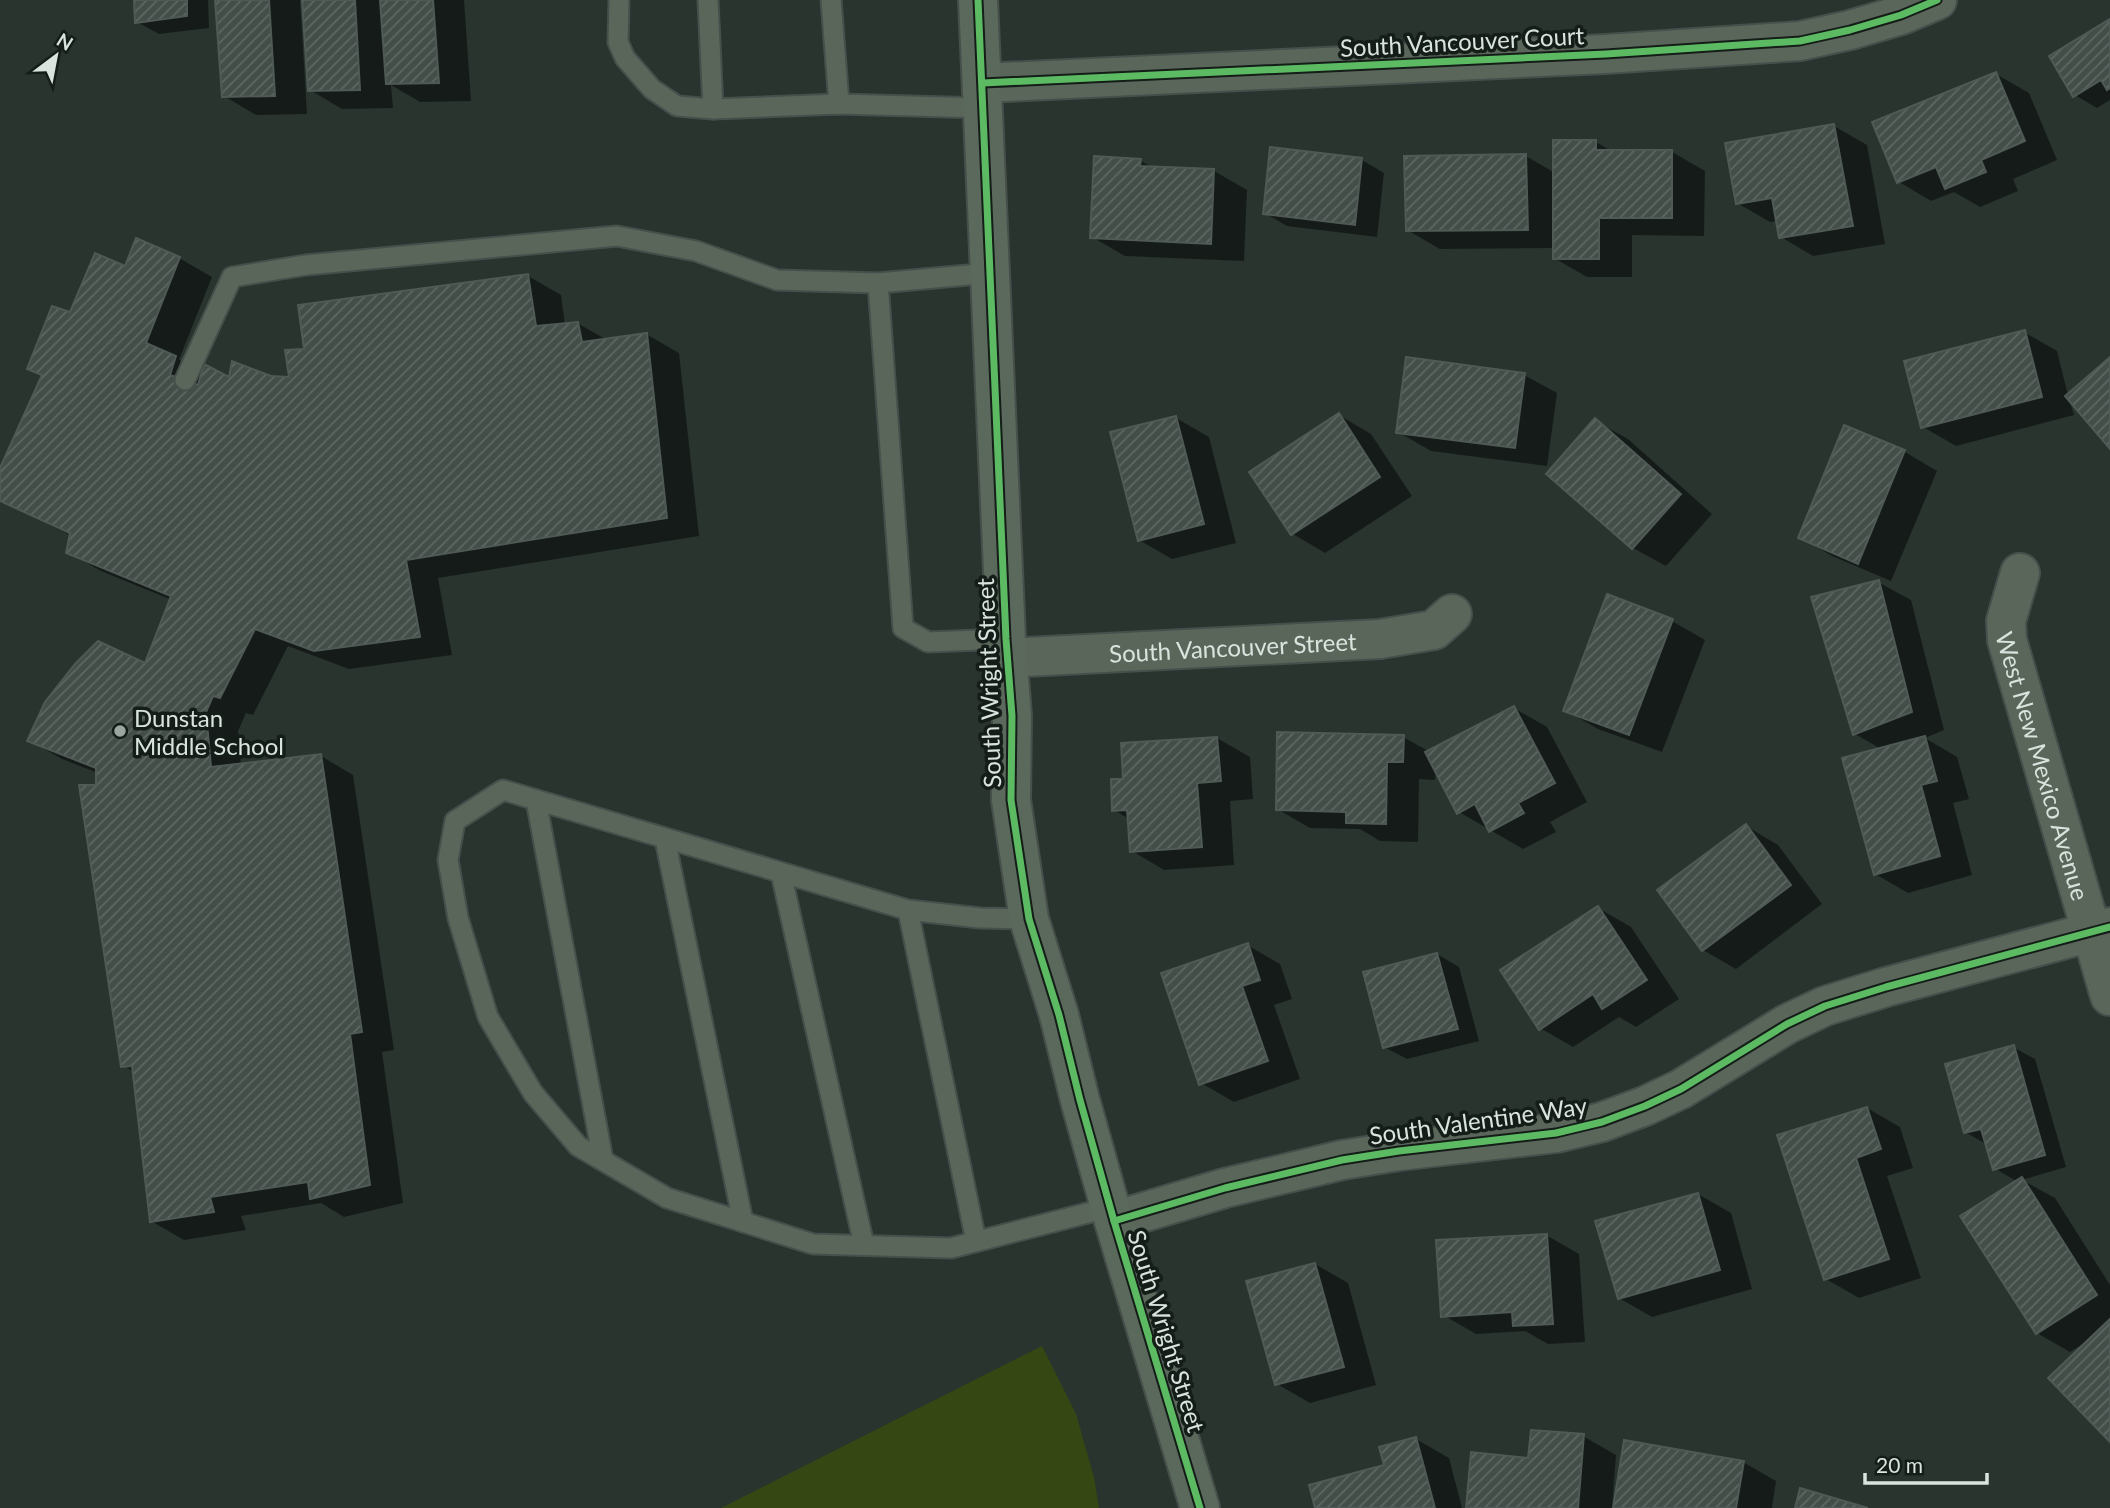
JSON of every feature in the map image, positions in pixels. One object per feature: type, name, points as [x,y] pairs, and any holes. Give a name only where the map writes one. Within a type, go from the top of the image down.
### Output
[{"type":"street","name":"South Wright Street","points":[[978,0],[1006,649],[1012,716],[1012,800],[1029,919],[1059,1015],[1112,1214],[1200,1508]]},
{"type":"street","name":"South Vancouver Court","points":[[984,96],[1800,41],[1888,19],[1937,0]]},
{"type":"street","name":"West New Mexico Avenue","points":[[2020,573],[2006,621],[2007,640],[2100,930],[2110,996]]},
{"type":"street","name":"South Vancouver Street","points":[[1006,649],[1380,639],[1434,630],[1452,614]]},
{"type":"street","name":"South Valentine Way","points":[[1112,1214],[1342,1160],[1556,1133],[1602,1122],[1681,1089],[1787,1024],[1825,1006],[2100,930]]},
{"type":"lane","points":[[619,0],[618,42],[625,58],[652,89],[677,106],[713,109],[984,96]]},
{"type":"lane","points":[[708,0],[713,109]]},
{"type":"lane","points":[[831,0],[839,104]]},
{"type":"lane","points":[[185,380],[232,277],[306,265],[617,236],[696,251],[778,280],[878,283],[991,273]]},
{"type":"lane","points":[[878,283],[903,628],[928,642],[1006,649]]},
{"type":"lane","points":[[1029,919],[980,918],[908,910],[503,790],[455,821],[448,860],[457,918],[488,1017],[533,1093],[579,1146],[667,1198],[813,1244],[951,1248],[1112,1214]]},
{"type":"lane","points":[[536,800],[603,1160]]},
{"type":"lane","points":[[665,839],[743,1222]]},
{"type":"lane","points":[[781,873],[864,1245]]},
{"type":"lane","points":[[908,910],[976,1241]]},
{"type":"green space","points":[[1042,1346],[1076,1414],[1094,1477],[1099,1508],[721,1508]]},
{"type":"building","points":[[134,0],[187,0],[187,16],[135,23]]},
{"type":"building","points":[[215,0],[269,0],[275,96],[222,97]]},
{"type":"building","points":[[302,0],[355,0],[360,90],[308,91]]},
{"type":"building","points":[[380,0],[433,0],[439,83],[386,84]]},
{"type":"building","points":[[2110,19],[2110,88],[2107,90],[2101,80],[2073,97],[2049,56]]},
{"type":"building","points":[[1996,72],[2025,141],[1981,160],[1986,172],[1945,189],[1936,167],[1897,183],[1872,122]]},
{"type":"building","points":[[1834,124],[1853,226],[1779,238],[1772,198],[1736,204],[1725,143]]},
{"type":"building","points":[[1553,140],[1596,140],[1596,150],[1672,150],[1672,218],[1599,218],[1599,259],[1553,259]]},
{"type":"building","points":[[1270,147],[1362,158],[1355,225],[1263,214]]},
{"type":"building","points":[[1526,154],[1528,230],[1406,231],[1404,156]]},
{"type":"building","points":[[1094,156],[1141,159],[1140,166],[1214,169],[1211,244],[1090,238]]},
{"type":"building","name":"Dunstan Middle School","points":[[136,238],[180,257],[146,343],[176,356],[170,375],[198,385],[204,364],[229,377],[232,361],[271,376],[289,377],[285,350],[304,349],[298,305],[528,274],[536,326],[578,322],[582,342],[647,333],[667,518],[406,560],[420,637],[314,651],[255,629],[220,698],[213,696],[206,712],[211,767],[321,754],[362,1032],[350,1034],[370,1185],[310,1199],[308,1182],[210,1197],[214,1212],[150,1222],[132,1066],[121,1067],[79,785],[96,785],[96,768],[27,741],[45,702],[75,664],[98,641],[145,663],[171,596],[66,553],[70,533],[0,501],[0,468],[42,375],[27,369],[52,306],[70,312],[95,253],[125,266]]},
{"type":"building","points":[[2025,330],[2042,397],[1921,428],[1904,361]]},
{"type":"building","points":[[1406,357],[1525,373],[1515,448],[1396,433]]},
{"type":"building","points":[[2110,357],[2110,449],[2065,396]]},
{"type":"building","points":[[1339,413],[1380,477],[1291,535],[1249,472]]},
{"type":"building","points":[[1176,416],[1204,524],[1138,541],[1110,432]]},
{"type":"building","points":[[1595,418],[1681,494],[1632,549],[1546,474]]},
{"type":"building","points":[[1844,425],[1905,450],[1858,564],[1798,538]]},
{"type":"building","points":[[1879,580],[1912,712],[1853,735],[1811,597]]},
{"type":"building","points":[[1607,594],[1673,619],[1629,735],[1563,711]]},
{"type":"building","points":[[1514,706],[1555,783],[1518,803],[1524,813],[1489,832],[1475,804],[1457,814],[1425,752]]},
{"type":"building","points":[[1277,732],[1404,735],[1403,762],[1387,762],[1386,824],[1346,823],[1346,812],[1276,810]]},
{"type":"building","points":[[1925,736],[1937,781],[1921,785],[1940,856],[1874,875],[1842,758]]},
{"type":"building","points":[[1217,737],[1221,781],[1197,783],[1202,847],[1130,852],[1127,810],[1112,811],[1111,779],[1123,779],[1121,743]]},
{"type":"building","points":[[1746,824],[1791,885],[1702,951],[1657,890]]},
{"type":"building","points":[[1598,906],[1647,980],[1602,1009],[1593,994],[1539,1030],[1500,970]]},
{"type":"building","points":[[1248,943],[1260,980],[1242,986],[1268,1061],[1199,1085],[1161,973]]},
{"type":"building","points":[[1437,953],[1458,1029],[1383,1048],[1363,972]]},
{"type":"building","points":[[2014,1045],[2045,1155],[1993,1170],[1981,1129],[1964,1133],[1945,1064]]},
{"type":"building","points":[[1867,1107],[1881,1149],[1856,1158],[1889,1259],[1824,1280],[1777,1135]]},
{"type":"building","points":[[2022,1177],[2097,1295],[2036,1334],[1960,1216]]},
{"type":"building","points":[[1698,1193],[1720,1270],[1618,1299],[1595,1221]]},
{"type":"building","points":[[1547,1234],[1553,1324],[1513,1326],[1512,1312],[1441,1317],[1436,1240]]},
{"type":"building","points":[[1315,1263],[1344,1367],[1275,1385],[1246,1281]]},
{"type":"building","points":[[2110,1319],[2110,1442],[2048,1378]]},
{"type":"building","points":[[1531,1430],[1584,1434],[1578,1508],[1466,1508],[1471,1452],[1528,1458]]},
{"type":"building","points":[[1416,1437],[1435,1508],[1315,1508],[1309,1485],[1384,1465],[1379,1447]]},
{"type":"building","points":[[1624,1440],[1744,1461],[1736,1508],[1613,1508]]},
{"type":"building","points":[[1800,1488],[1868,1508],[1795,1508]]},
{"type":"cycle path","points":[[978,0],[1006,639],[1012,716],[1011,800],[1029,919],[1059,1015],[1114,1221],[1200,1508]]},
{"type":"cycle path","points":[[983,83],[1606,54],[1800,41],[1901,15],[1937,0]]},
{"type":"cycle path","points":[[1114,1221],[1225,1188],[1342,1160],[1556,1133],[1602,1122],[1681,1089],[1787,1024],[1825,1006],[2110,927]]},
{"type":"place","name":"Dunstan Middle School","points":[[120,731]]}]
